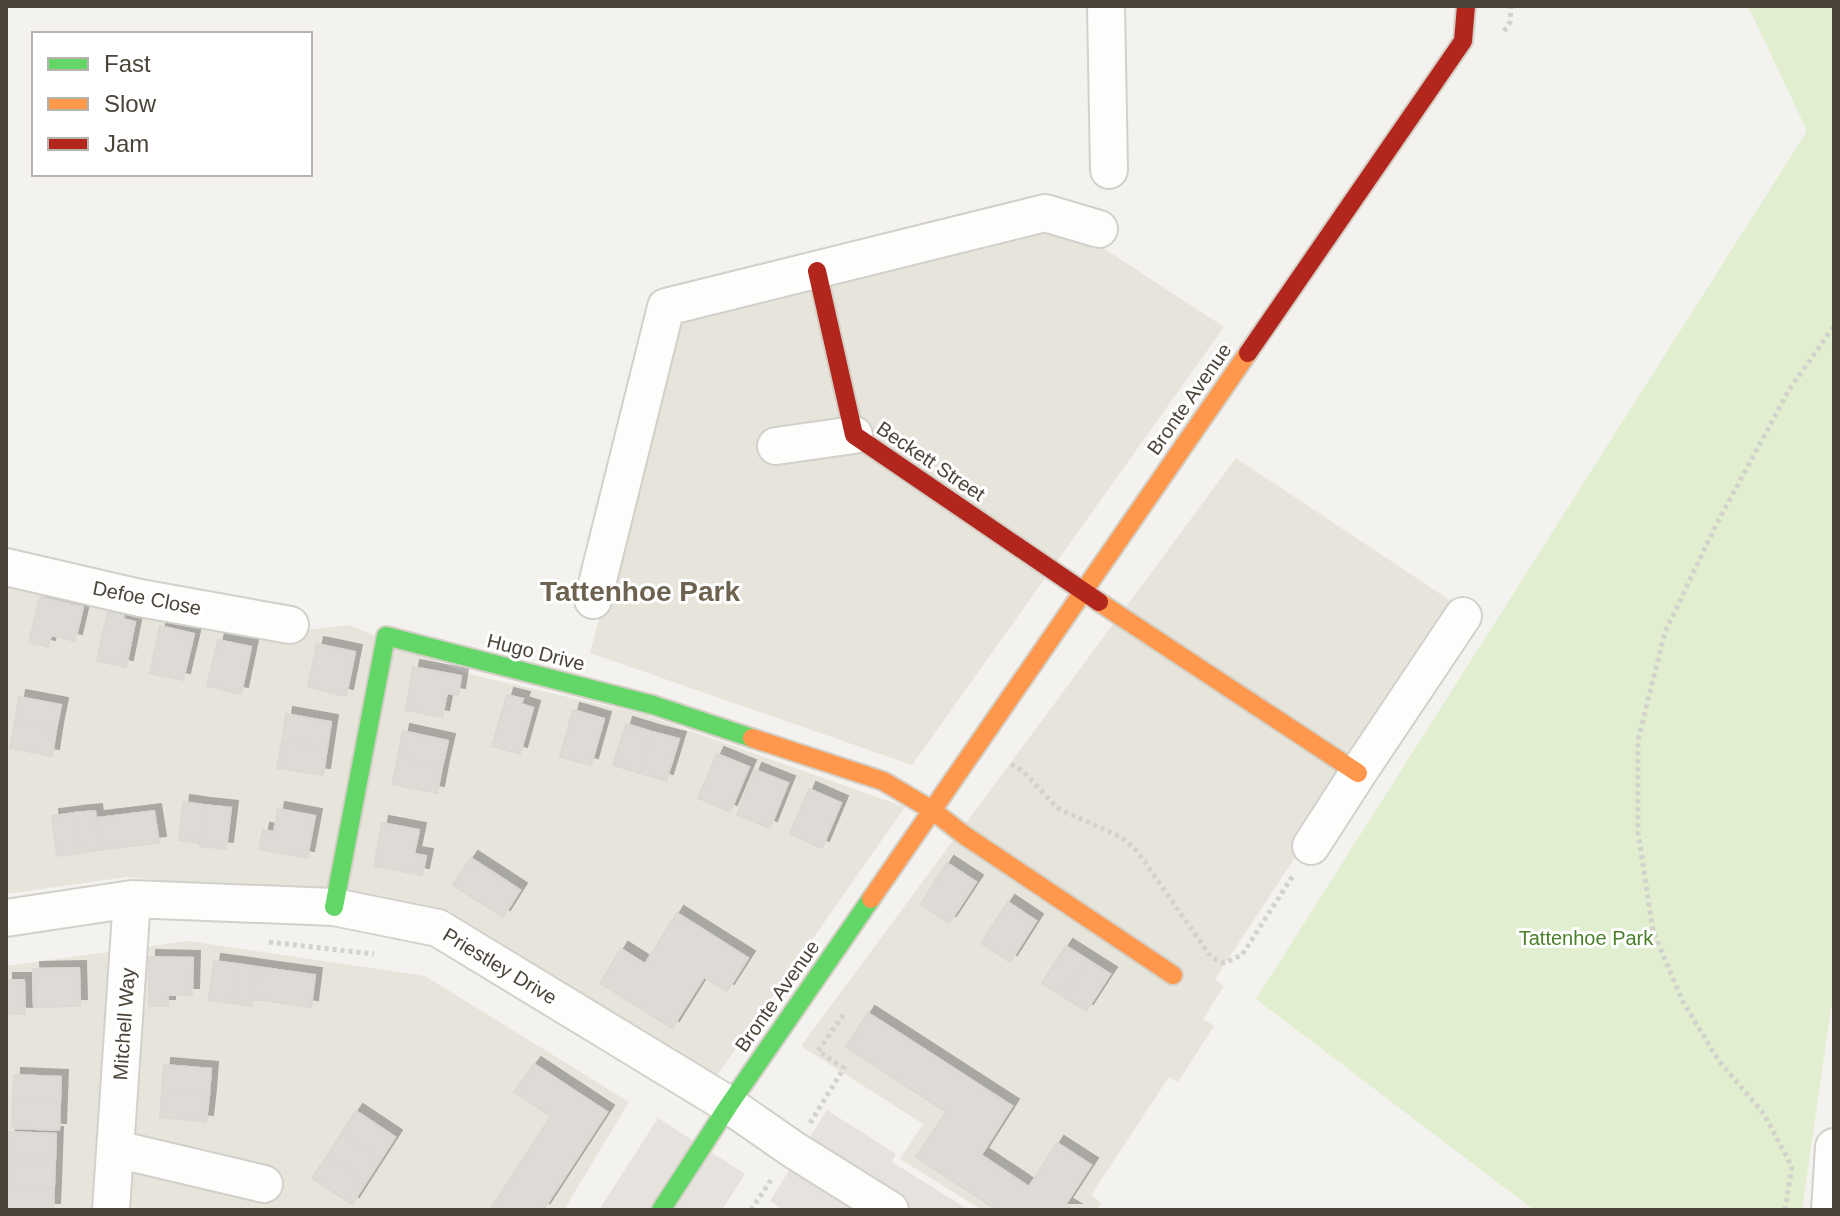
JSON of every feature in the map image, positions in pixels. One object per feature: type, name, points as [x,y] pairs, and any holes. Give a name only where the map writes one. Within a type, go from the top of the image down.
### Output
[{"type":"street","points":[[1106,6],[1109,170]]},
{"type":"street","name":"Bronte Avenue","points":[[661,1210],[729,1105],[1463,41],[1466,6]]},
{"type":"street","points":[[593,600],[666,307],[1045,213],[1099,229]]},
{"type":"street","name":"Beckett Street","points":[[817,271],[854,435],[1358,773]]},
{"type":"street","points":[[776,446],[854,435]]},
{"type":"street","name":"Defoe Close","points":[[6,567],[140,598],[290,625]]},
{"type":"street","points":[[1311,846],[1463,616]]},
{"type":"street","name":"Hugo Drive","points":[[334,907],[386,636],[653,705],[883,781],[932,810]]},
{"type":"street","points":[[932,810],[964,835],[1173,975]]},
{"type":"street","name":"Priestley Drive","points":[[6,918],[132,899],[334,907],[438,928],[729,1105],[890,1210]]},
{"type":"street","name":"Mitchell Way","points":[[111,1210],[132,899]]},
{"type":"street","points":[[1830,1210],[1834,1147]]},
{"type":"street","points":[[116,1149],[264,1184]]},
{"type":"path","points":[[1785,1210],[1792,1167],[1764,1114],[1719,1061],[1683,1002],[1653,931],[1638,832],[1638,740],[1665,632],[1716,525],[1789,390],[1834,326]]},
{"type":"path","points":[[1003,776],[1020,752]]},
{"type":"path","points":[[1011,764],[1024,772],[1057,808],[1121,837],[1137,851],[1211,957],[1224,963],[1242,955],[1311,846]]},
{"type":"path","points":[[258,941],[385,955]]},
{"type":"path","points":[[751,1210],[794,1150],[844,1068],[818,1051],[853,1000]]},
{"type":"shaded area","points":[[1046,227],[1094,242],[1224,327],[912,765],[590,653],[678,317]]},
{"type":"shaded area","points":[[1236,458],[1460,607],[1215,979],[1224,986],[1203,1019],[1214,1026],[1178,1082],[1169,1077],[1091,1195],[1101,1203],[1096,1210],[982,1210],[900,1159],[923,1124],[801,1046]]},
{"type":"shaded area","points":[[6,579],[282,633],[349,625],[465,673],[645,715],[905,807],[716,1077],[438,913],[127,877],[6,894]]},
{"type":"shaded area","points":[[188,941],[425,976],[629,1102],[564,1210],[6,1210],[6,966]]},
{"type":"shaded area","points":[[827,1110],[896,1154],[892,1162],[969,1210],[783,1210],[770,1201]]},
{"type":"shaded area","points":[[658,1118],[745,1174],[722,1210],[599,1210]]},
{"type":"green space","name":"Tattenhoe Park","points":[[1748,6],[1834,6],[1834,988],[1802,1210],[1534,1210],[1256,999],[1807,131]]},
{"type":"building","points":[[40,597],[83,607],[75,641],[51,635],[48,647],[29,642]]},
{"type":"building","points":[[108,611],[124,614],[123,619],[135,622],[126,667],[97,661]]},
{"type":"building","points":[[160,626],[194,634],[183,680],[150,673]]},
{"type":"building","points":[[218,640],[251,647],[241,694],[207,686]]},
{"type":"building","points":[[317,644],[355,652],[346,696],[308,687]]},
{"type":"building","points":[[413,667],[461,676],[458,695],[447,693],[442,717],[406,710]]},
{"type":"building","points":[[507,695],[523,699],[521,704],[533,708],[520,754],[492,746]]},
{"type":"building","points":[[19,697],[61,705],[56,730],[15,722]]},
{"type":"building","points":[[573,710],[604,719],[591,765],[560,757]]},
{"type":"building","points":[[286,714],[331,722],[327,748],[282,741]]},
{"type":"building","points":[[15,722],[56,730],[52,756],[10,748]]},
{"type":"building","points":[[626,724],[652,732],[640,773],[613,765]]},
{"type":"building","points":[[403,731],[448,741],[442,767],[398,757]]},
{"type":"building","points":[[652,732],[679,739],[666,781],[640,773]]},
{"type":"building","points":[[282,741],[327,748],[323,775],[277,768]]},
{"type":"building","points":[[717,754],[749,767],[730,812],[698,798]]},
{"type":"building","points":[[398,757],[442,767],[437,793],[392,784]]},
{"type":"building","points":[[755,770],[788,783],[770,828],[737,815]]},
{"type":"building","points":[[809,789],[841,803],[822,848],[790,834]]},
{"type":"building","points":[[183,802],[204,805],[200,843],[179,840]]},
{"type":"building","points":[[204,805],[231,808],[226,849],[200,846]]},
{"type":"building","points":[[278,809],[315,816],[307,858],[259,849],[263,830],[274,832]]},
{"type":"building","points":[[95,811],[100,850],[80,853],[75,813]]},
{"type":"building","points":[[154,811],[159,843],[100,850],[96,818]]},
{"type":"building","points":[[75,813],[80,853],[57,856],[52,816]]},
{"type":"building","points":[[382,823],[419,830],[414,854],[426,856],[422,875],[374,866]]},
{"type":"building","points":[[471,858],[520,890],[503,917],[453,885]]},
{"type":"building","points":[[947,863],[976,882],[949,923],[921,904]]},
{"type":"building","points":[[1008,902],[1036,921],[1010,962],[981,943]]},
{"type":"building","points":[[677,913],[748,958],[727,991],[704,977],[672,1028],[600,983],[621,949],[645,964]]},
{"type":"building","points":[[1066,946],[1088,960],[1064,997],[1042,983]]},
{"type":"building","points":[[149,957],[193,958],[192,995],[168,995],[168,1006],[149,1006]]},
{"type":"building","points":[[1088,960],[1110,974],[1086,1011],[1064,997]]},
{"type":"building","points":[[214,961],[237,964],[232,1003],[209,1000]]},
{"type":"building","points":[[237,964],[257,967],[252,1006],[232,1003]]},
{"type":"building","points":[[257,967],[315,975],[311,1007],[253,999]]},
{"type":"building","points":[[79,968],[80,1006],[34,1007],[33,969]]},
{"type":"building","points":[[6,980],[24,980],[25,1014],[6,1013]]},
{"type":"building","points":[[868,1013],[1012,1106],[981,1155],[1029,1187],[1057,1143],[1091,1165],[1065,1205],[1073,1210],[997,1210],[916,1157],[946,1112],[846,1047]]},
{"type":"building","points":[[534,1064],[607,1112],[543,1210],[490,1210],[551,1116],[514,1092]]},
{"type":"building","points":[[164,1065],[211,1069],[209,1096],[162,1091]]},
{"type":"building","points":[[14,1075],[61,1077],[60,1103],[13,1102]]},
{"type":"building","points":[[162,1091],[209,1096],[206,1122],[160,1117]]},
{"type":"building","points":[[13,1102],[60,1103],[59,1130],[12,1128]]},
{"type":"building","points":[[356,1111],[395,1137],[381,1159],[341,1134]]},
{"type":"building","points":[[9,1132],[56,1134],[55,1161],[8,1159]]},
{"type":"building","points":[[341,1134],[381,1159],[366,1182],[327,1156]]},
{"type":"building","points":[[327,1156],[366,1182],[352,1204],[312,1178]]},
{"type":"building","points":[[8,1159],[55,1161],[54,1187],[7,1186]]},
{"type":"building","points":[[7,1186],[54,1187],[53,1210],[6,1210]]},
{"type":"traffic: fast","points":[[334,907],[386,636],[653,705],[752,738]]},
{"type":"traffic: fast","points":[[661,1210],[729,1105],[871,899]]},
{"type":"traffic: slow","points":[[871,899],[1248,353]]},
{"type":"traffic: slow","points":[[1099,602],[1358,773]]},
{"type":"traffic: slow","points":[[752,738],[883,781],[932,810],[964,835],[1173,975]]},
{"type":"traffic: jam","points":[[1248,353],[1463,41],[1466,6]]},
{"type":"traffic: jam","points":[[817,271],[854,435],[1099,602]]},
{"type":"district","name":"Tattenhoe Park","points":[[640,591]]}]
